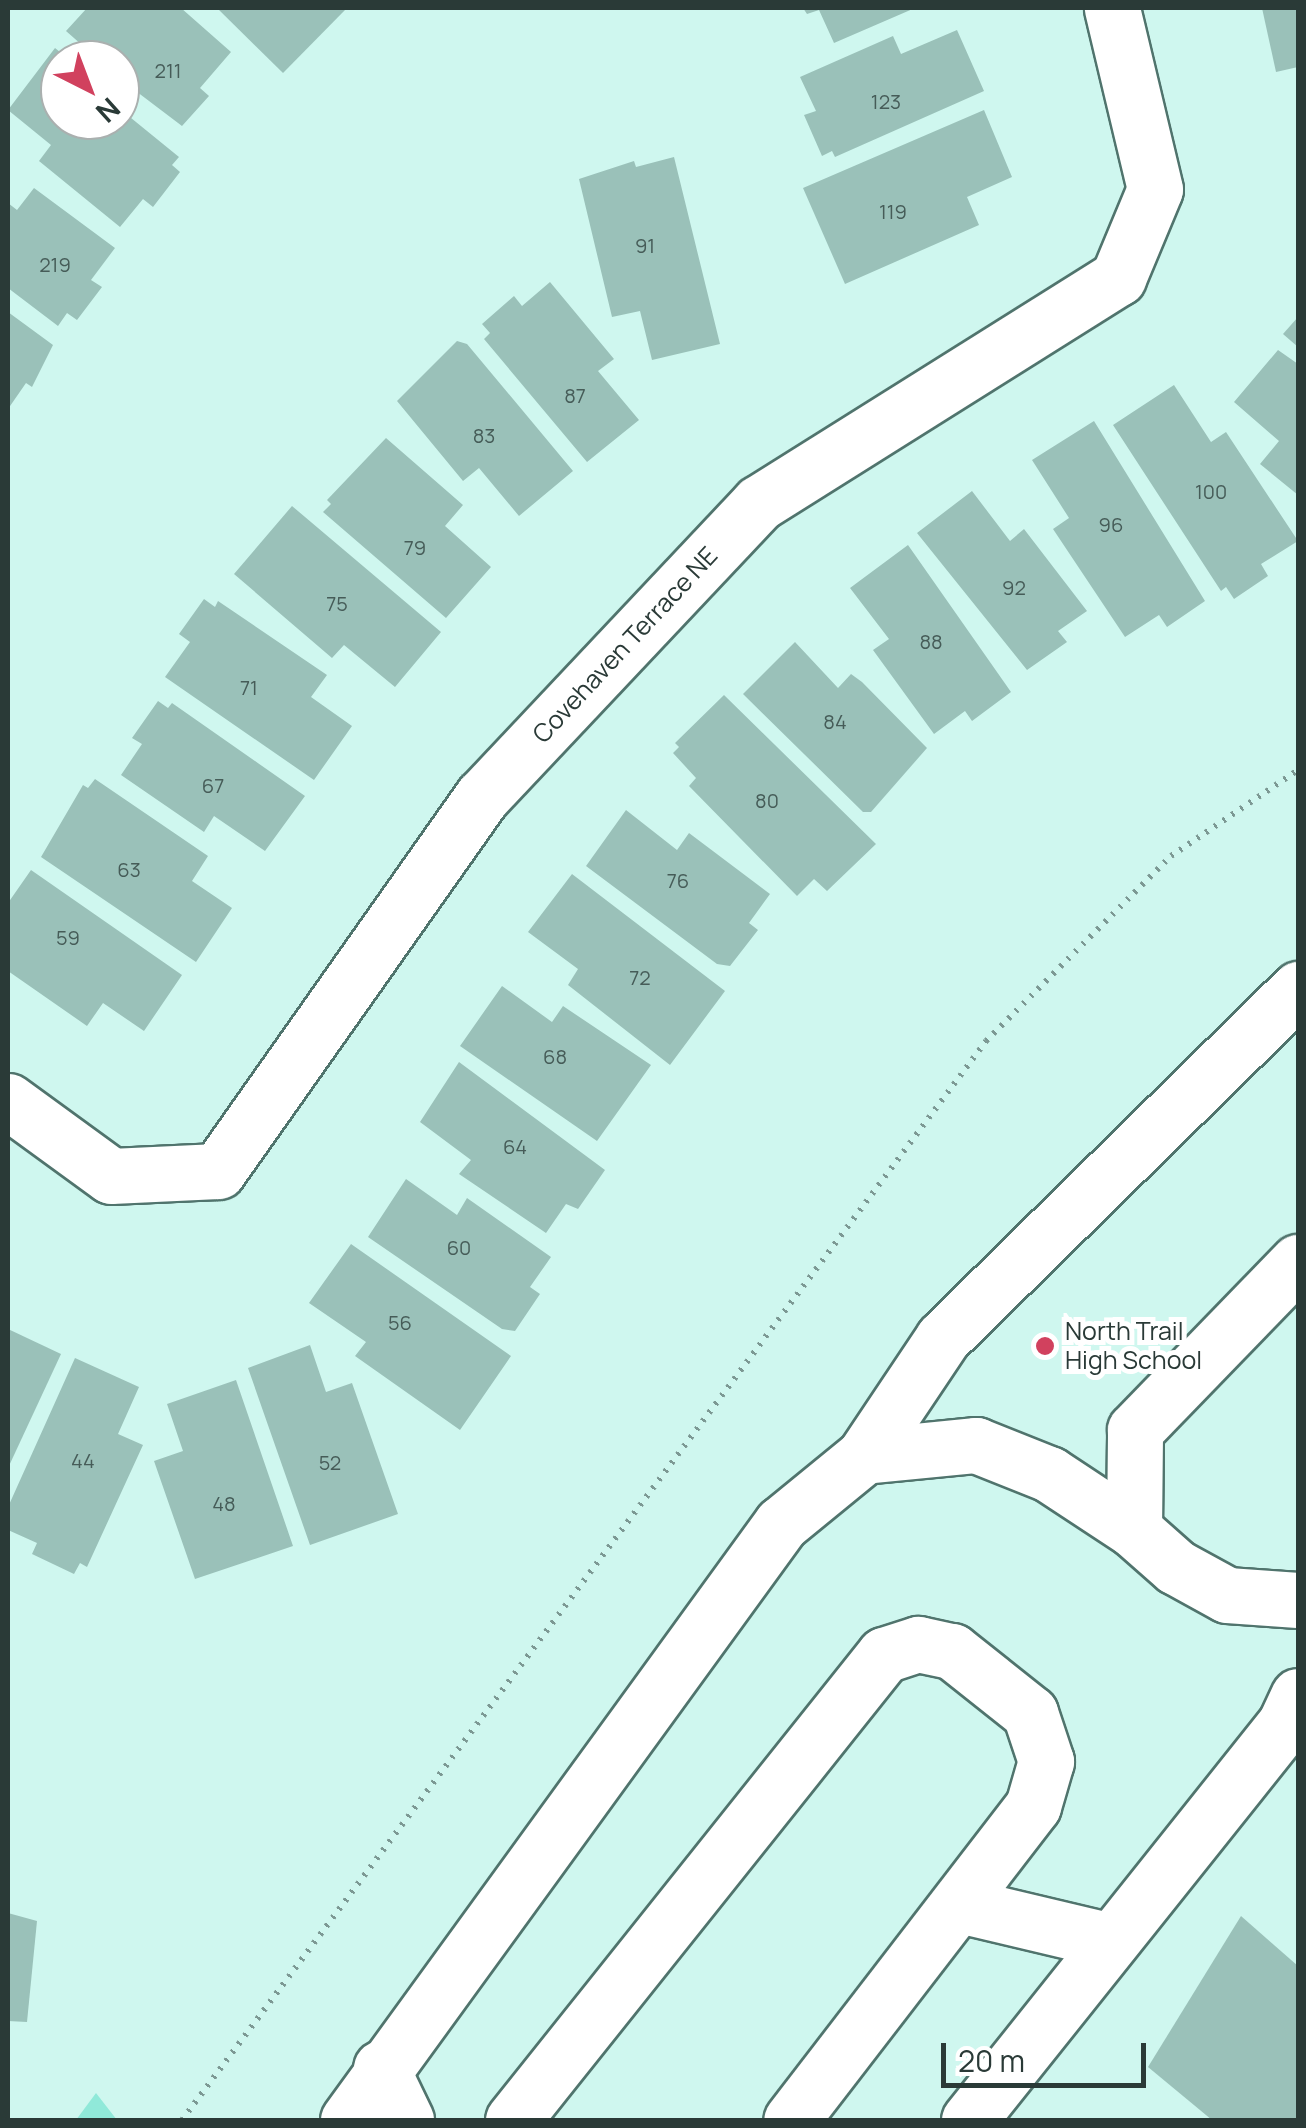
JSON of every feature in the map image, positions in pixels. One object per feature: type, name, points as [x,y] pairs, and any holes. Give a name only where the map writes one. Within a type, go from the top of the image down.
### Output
[{"type":"street","name":"Covehaven Terrace NE","points":[[8,1101],[111,1176],[218,1171],[482,796],[759,503],[1118,278],[1155,188],[1112,8]]},
{"type":"street","points":[[348,2120],[381,2068],[780,1524],[864,1456],[943,1338],[1298,989]]},
{"type":"street","points":[[1134,1530],[1135,1430],[1298,1262]]},
{"type":"street","points":[[864,1456],[976,1445],[1049,1474],[1134,1530],[1176,1567],[1226,1595],[1298,1600]]},
{"type":"street","points":[[513,2120],[884,1655],[918,1644],[952,1652],[1030,1712],[1046,1761],[1034,1806],[790,2120]]},
{"type":"street","points":[[969,2120],[1284,1724],[1298,1696]]},
{"type":"street","points":[[960,1905],[1112,1941]]},
{"type":"street","points":[[381,2068],[406,2120]]},
{"type":"path","points":[[182,2120],[986,1041],[1171,856],[1298,770]]},
{"type":"green space","points":[[96,2093],[117,2120],[76,2120]]},
{"type":"building","points":[[87,8],[181,8],[231,52],[200,88],[209,96],[182,126],[140,94],[140,40],[76,40],[66,31]]},
{"type":"building","points":[[217,8],[347,8],[283,73]]},
{"type":"building","points":[[803,8],[915,8],[834,43],[819,10],[807,14]]},
{"type":"building","points":[[1262,8],[1298,8],[1298,67],[1276,72]]},
{"type":"building","points":[[957,30],[984,91],[835,157],[832,151],[822,156],[804,115],[816,111],[800,77],[893,36],[901,54]]},
{"type":"building","points":[[40,68],[40,136],[8,110]]},
{"type":"building","points":[[984,110],[1012,177],[967,197],[979,225],[845,284],[803,188]]},
{"type":"building","points":[[140,125],[179,157],[172,165],[180,172],[153,207],[143,199],[120,227],[39,161],[51,145],[45,140],[140,140]]},
{"type":"building","points":[[674,157],[720,344],[652,360],[640,311],[612,317],[579,179],[634,161],[636,167]]},
{"type":"building","points":[[34,188],[115,248],[91,280],[102,287],[77,320],[67,313],[58,326],[8,288],[8,203],[17,210]]},
{"type":"building","points":[[550,282],[614,359],[598,371],[639,420],[587,462],[484,339],[490,333],[482,324],[514,296],[522,306]]},
{"type":"building","points":[[8,312],[53,345],[32,387],[26,383],[8,409]]},
{"type":"building","points":[[1298,317],[1298,347],[1283,334]]},
{"type":"building","points":[[457,341],[467,344],[573,471],[519,516],[479,468],[463,481],[397,401]]},
{"type":"building","points":[[1278,350],[1298,364],[1298,495],[1260,464],[1279,441],[1234,402]]},
{"type":"building","points":[[1174,385],[1211,442],[1226,432],[1298,541],[1261,564],[1268,576],[1234,599],[1226,587],[1221,591],[1113,425]]},
{"type":"building","points":[[1094,421],[1205,601],[1167,627],[1159,615],[1125,637],[1053,529],[1069,518],[1032,460]]},
{"type":"building","points":[[386,438],[463,505],[445,526],[491,567],[446,618],[323,512],[331,504],[327,500]]},
{"type":"building","points":[[972,491],[1010,541],[1024,529],[1087,611],[1058,631],[1067,642],[1027,670],[917,533]]},
{"type":"building","points":[[292,506],[441,632],[395,687],[344,645],[332,658],[234,574]]},
{"type":"building","points":[[908,545],[1011,692],[972,721],[965,711],[934,734],[873,650],[889,639],[850,588]]},
{"type":"building","points":[[204,599],[215,607],[218,601],[327,675],[311,697],[352,726],[314,780],[165,677],[190,642],[179,634]]},
{"type":"building","points":[[795,642],[838,688],[851,674],[862,682],[927,748],[871,812],[863,812],[743,694]]},
{"type":"building","points":[[724,695],[876,844],[827,891],[814,879],[797,896],[689,786],[696,778],[673,753],[679,747],[675,743]]},
{"type":"building","points":[[158,701],[168,708],[172,703],[305,796],[265,851],[214,816],[204,832],[121,775],[142,744],[132,738]]},
{"type":"building","points":[[95,779],[208,856],[192,881],[232,908],[196,962],[41,857],[83,785],[88,788]]},
{"type":"building","points":[[626,810],[677,850],[689,833],[770,894],[749,923],[758,930],[730,966],[717,964],[586,866]]},
{"type":"building","points":[[31,870],[182,975],[144,1031],[103,1003],[87,1026],[8,971],[8,903]]},
{"type":"building","points":[[572,874],[725,991],[670,1065],[568,985],[578,969],[528,932]]},
{"type":"building","points":[[502,986],[552,1022],[563,1006],[651,1065],[597,1141],[460,1046]]},
{"type":"building","points":[[459,1062],[605,1170],[578,1209],[566,1204],[546,1233],[459,1174],[471,1160],[420,1122]]},
{"type":"building","points":[[406,1179],[457,1215],[467,1198],[551,1257],[530,1287],[540,1294],[515,1331],[502,1329],[368,1237]]},
{"type":"building","points":[[351,1244],[511,1356],[460,1430],[355,1356],[366,1342],[309,1303]]},
{"type":"building","points":[[8,1329],[61,1354],[8,1468]]},
{"type":"building","points":[[310,1345],[326,1392],[352,1383],[398,1514],[310,1545],[248,1368]]},
{"type":"building","points":[[75,1358],[139,1387],[118,1434],[143,1445],[87,1567],[80,1563],[74,1574],[32,1554],[37,1543],[8,1530],[8,1507]]},
{"type":"building","points":[[236,1380],[293,1546],[195,1579],[154,1461],[183,1451],[167,1404]]},
{"type":"building","points":[[8,1913],[37,1921],[27,2022],[8,2021]]},
{"type":"building","points":[[1241,1916],[1298,1966],[1298,2120],[1212,2120],[1148,2067]]},
{"type":"place","name":"North Trail High School","points":[[1045,1346]]}]
